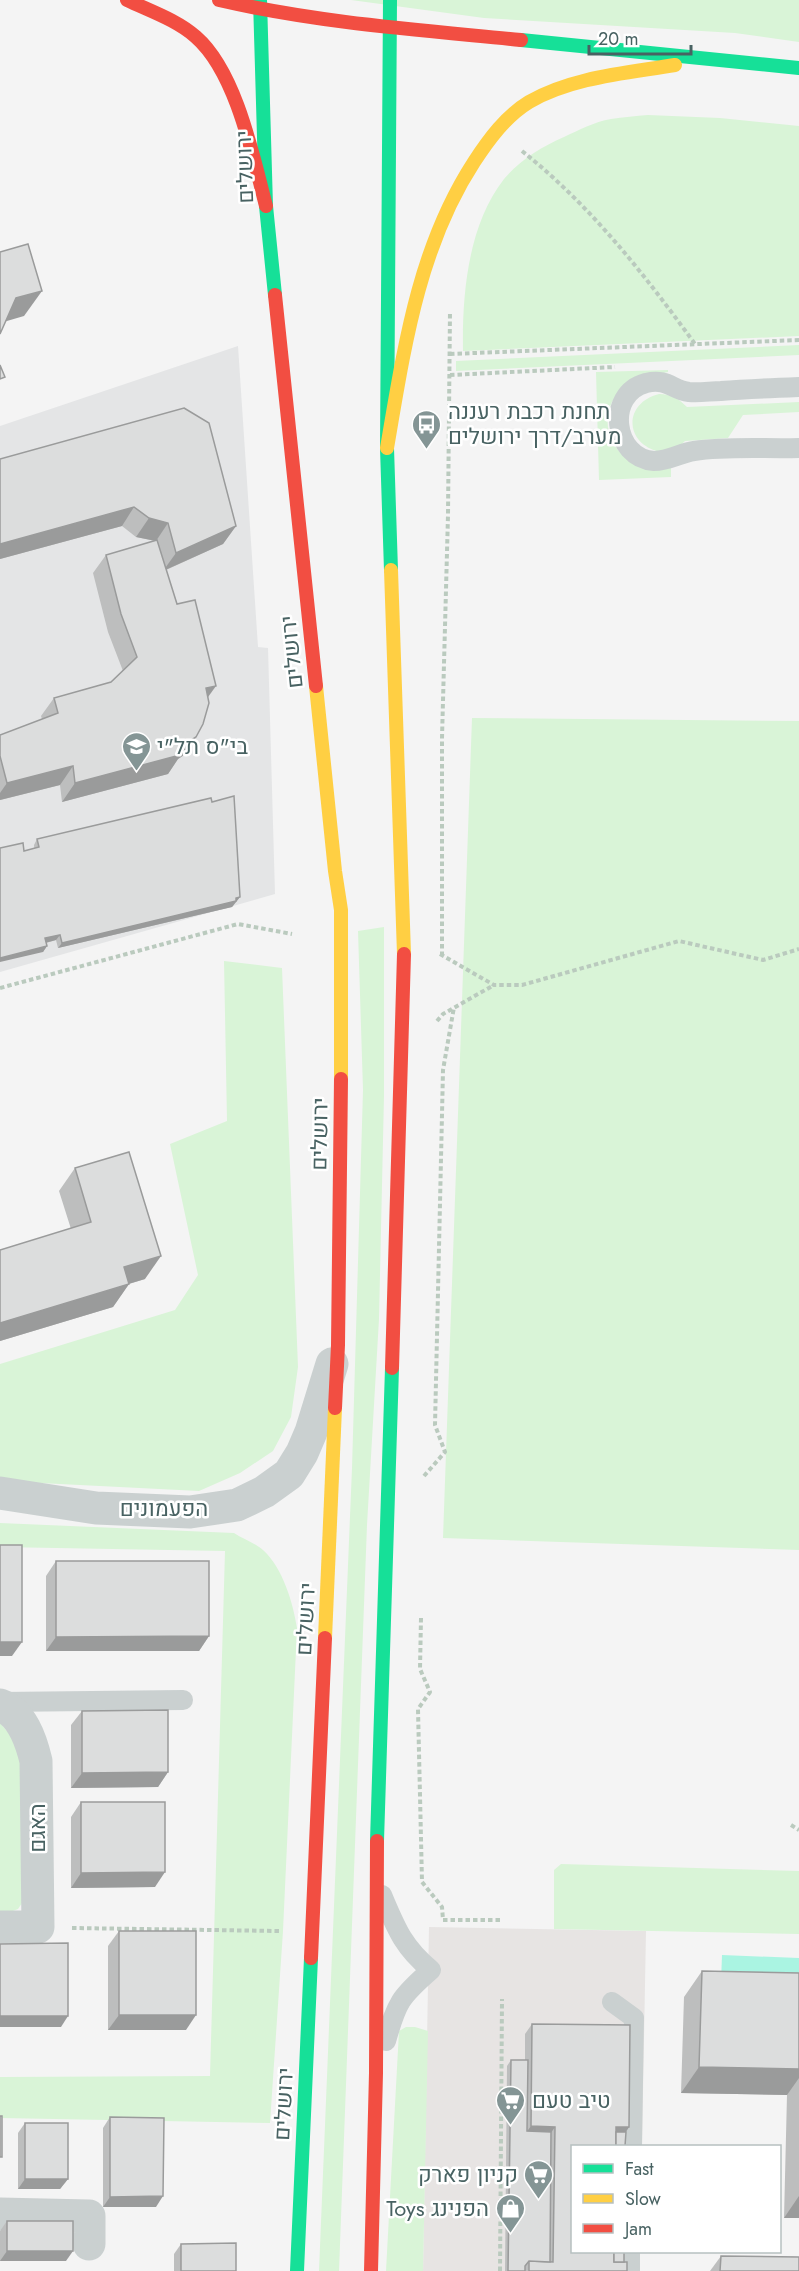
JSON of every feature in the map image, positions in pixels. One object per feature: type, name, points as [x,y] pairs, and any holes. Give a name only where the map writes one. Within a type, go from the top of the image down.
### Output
[{"type":"main road","points":[[127,0],[174,22],[197,39],[215,60],[243,124],[267,206]]},
{"type":"main road","points":[[219,0],[390,27],[799,68]]},
{"type":"main road","points":[[371,2271],[376,2073],[376,1881],[401,1097],[403,918],[387,448],[390,3]]},
{"type":"main road","name":"ירושלים","points":[[260,5],[267,206],[335,871],[341,910],[342,961],[338,1345],[297,2271]]},
{"type":"main road","points":[[387,448],[416,290],[433,238],[468,168],[497,128],[535,99],[567,87],[714,58]]},
{"type":"street","name":"הפעמונים","points":[[0,1493],[96,1508],[190,1512],[237,1505],[264,1492],[289,1474],[311,1432],[338,1345]]},
{"type":"street","name":"האגם","points":[[0,1703],[8,1707],[20,1721],[31,1740],[36,1761],[38,1927]]},
{"type":"street","points":[[0,1928],[38,1927]]},
{"type":"street","points":[[0,2214],[89,2216],[89,2244]]},
{"type":"lane","points":[[799,387],[690,392],[670,384],[657,382],[643,384],[623,401],[618,413],[618,427],[622,440],[630,450],[654,461],[666,460],[696,451],[799,448]]},
{"type":"lane","name":"האגם","points":[[0,1703],[183,1700]]},
{"type":"lane","points":[[376,1881],[403,1942],[415,1957],[431,1970],[407,1990],[395,2008],[376,2073]]},
{"type":"lane","points":[[612,2002],[634,2018],[632,2145]]},
{"type":"lane","points":[[630,2253],[630,2271]]},
{"type":"path","points":[[517,147],[607,231],[645,276],[695,345]]},
{"type":"path","points":[[442,956],[442,749],[450,310]]},
{"type":"path","points":[[450,354],[799,340]]},
{"type":"path","points":[[403,918],[442,956],[494,985]]},
{"type":"path","points":[[0,988],[238,924],[292,934]]},
{"type":"path","points":[[430,1029],[443,1014],[494,985],[522,985],[679,941],[763,960],[799,949]]},
{"type":"path","points":[[423,1488],[423,1476],[445,1452],[435,1425],[443,1082],[454,1007]]},
{"type":"path","points":[[421,1612],[420,1669],[430,1692],[418,1709],[422,1882],[442,1908],[443,1920],[503,1920]]},
{"type":"path","points":[[791,1825],[799,1830]]},
{"type":"path","points":[[38,1927],[288,1931]]},
{"type":"path","points":[[500,2271],[502,1999]]},
{"type":"shaded area","points":[[351,0],[799,0],[799,42],[735,33],[484,18]]},
{"type":"shaded area","points":[[648,115],[720,118],[799,126],[799,336],[463,351],[466,284],[475,239],[482,217],[504,179],[531,155],[581,129],[611,119]]},
{"type":"shaded area","points":[[799,345],[799,355],[456,371],[456,361]]},
{"type":"shaded area","name":"בי\"ס תל\"י","points":[[238,346],[258,647],[268,648],[275,894],[0,972],[0,426]]},
{"type":"shaded area","points":[[668,370],[668,372],[637,379],[620,392],[610,406],[608,427],[610,437],[621,454],[646,467],[671,466],[671,477],[599,480],[596,372]]},
{"type":"shaded area","points":[[659,394],[674,398],[687,407],[799,402],[799,412],[743,415],[728,438],[685,441],[681,445],[660,452],[648,448],[640,441],[634,433],[632,423],[639,406],[647,399]]},
{"type":"shaded area","points":[[472,718],[799,721],[799,1550],[443,1538]]},
{"type":"shaded area","points":[[384,927],[384,1096],[379,1319],[367,1525],[339,2271],[319,2271],[352,1468],[363,1090],[358,931]]},
{"type":"shaded area","points":[[224,961],[282,968],[298,1367],[291,1417],[273,1451],[240,1473],[199,1491],[0,1481],[0,1364],[175,1310],[198,1275],[170,1144],[227,1121]]},
{"type":"shaded area","points":[[0,1523],[234,1533],[263,1550],[281,1576],[290,1597],[297,1628],[283,1931],[270,2123],[0,2118],[0,2077],[210,2076],[225,1551],[0,1547]]},
{"type":"shaded area","points":[[0,1723],[24,1751],[24,1900],[18,1909],[0,1916]]},
{"type":"shaded area","points":[[561,1864],[799,1871],[799,1934],[554,1929],[554,1870]]},
{"type":"shaded area","points":[[429,1927],[646,1931],[642,2145],[571,2145],[571,2253],[640,2253],[640,2271],[423,2271]]},
{"type":"shaded area","points":[[722,1955],[799,1958],[799,1985],[721,1982]]},
{"type":"shaded area","points":[[406,2027],[428,2031],[423,2271],[386,2271],[399,2031]]},
{"type":"building","points":[[28,244],[42,291],[16,298],[0,334],[0,252]]},
{"type":"building","points":[[0,365],[5,377],[0,379]]},
{"type":"building","points":[[184,408],[209,423],[236,526],[176,553],[168,523],[149,518],[134,507],[0,544],[0,459]]},
{"type":"building","points":[[157,540],[177,604],[195,600],[216,686],[206,688],[209,703],[203,724],[196,737],[179,748],[180,755],[75,783],[73,766],[7,783],[0,756],[0,735],[58,713],[54,698],[111,682],[137,657],[121,614],[106,555]]},
{"type":"building","points":[[234,796],[240,897],[236,898],[236,901],[62,943],[60,935],[45,938],[47,946],[0,958],[0,848],[23,843],[24,851],[39,847],[37,839],[211,798],[212,802]]},
{"type":"building","points":[[129,1152],[161,1256],[124,1267],[129,1284],[0,1323],[0,1250],[91,1222],[75,1168]]},
{"type":"building","points":[[0,1545],[22,1545],[22,1642],[0,1642]]},
{"type":"building","points":[[56,1561],[209,1561],[209,1636],[56,1637]]},
{"type":"building","points":[[168,1710],[168,1772],[82,1773],[82,1711]]},
{"type":"building","points":[[81,1802],[165,1802],[165,1872],[81,1873]]},
{"type":"building","points":[[119,1931],[196,1931],[196,2015],[119,2015]]},
{"type":"building","points":[[68,1943],[68,2016],[0,2016],[0,1944]]},
{"type":"building","points":[[702,1971],[799,1973],[799,2069],[699,2067]]},
{"type":"building","points":[[532,2024],[630,2025],[629,2127],[616,2127],[616,2145],[571,2145],[571,2253],[614,2253],[614,2262],[627,2262],[627,2271],[529,2271],[529,2261],[553,2262],[555,2127],[531,2126]]},
{"type":"building","points":[[511,2060],[528,2060],[527,2131],[551,2132],[550,2262],[529,2261],[525,2266],[525,2271],[508,2271]]},
{"type":"building","points":[[0,2116],[2,2116],[2,2157],[0,2157]]},
{"type":"building","points":[[110,2117],[164,2118],[163,2196],[110,2197]]},
{"type":"building","points":[[25,2123],[68,2123],[68,2179],[25,2179]]},
{"type":"building","points":[[616,2132],[626,2132],[625,2145],[616,2145]]},
{"type":"building","points":[[7,2221],[73,2221],[73,2251],[7,2251]]},
{"type":"building","points":[[236,2243],[236,2271],[181,2271],[181,2244]]},
{"type":"building","points":[[614,2253],[624,2253],[624,2262],[614,2262]]},
{"type":"building","points":[[721,2256],[799,2257],[799,2271],[720,2271]]},
{"type":"traffic: fast","points":[[260,0],[266,206],[275,295]]},
{"type":"traffic: fast","points":[[390,0],[387,448],[391,570]]},
{"type":"traffic: fast","points":[[521,40],[799,68]]},
{"type":"traffic: fast","points":[[377,1841],[392,1368]]},
{"type":"traffic: fast","points":[[297,2271],[311,1958]]},
{"type":"traffic: slow","points":[[387,448],[407,337],[426,264],[455,195],[474,162],[498,129],[529,102],[563,87],[600,77],[675,65]]},
{"type":"traffic: slow","points":[[391,570],[404,954]]},
{"type":"traffic: slow","points":[[316,686],[341,910],[341,1079]]},
{"type":"traffic: slow","points":[[325,1638],[335,1408]]},
{"type":"traffic: jam","points":[[127,0],[180,26],[196,37],[210,52],[222,71],[241,116],[266,206]]},
{"type":"traffic: jam","points":[[219,0],[331,20],[521,40]]},
{"type":"traffic: jam","points":[[275,295],[316,686]]},
{"type":"traffic: jam","points":[[392,1368],[404,954]]},
{"type":"traffic: jam","points":[[335,1408],[338,1345],[341,1079]]},
{"type":"traffic: jam","points":[[311,1958],[325,1638]]},
{"type":"traffic: jam","points":[[371,2271],[376,2073],[377,1841]]},
{"type":"place","name":"תחנת רכבת רעננה מערב/דרך ירושלים","points":[[427,450]]},
{"type":"place","name":"בי\"ס תל\"י","points":[[136,772]]},
{"type":"place","name":"טיב טעם","points":[[511,2126]]},
{"type":"place","name":"קניון פארק","points":[[539,2200]]},
{"type":"place","name":"Toys הפנינג","points":[[510,2234]]}]
